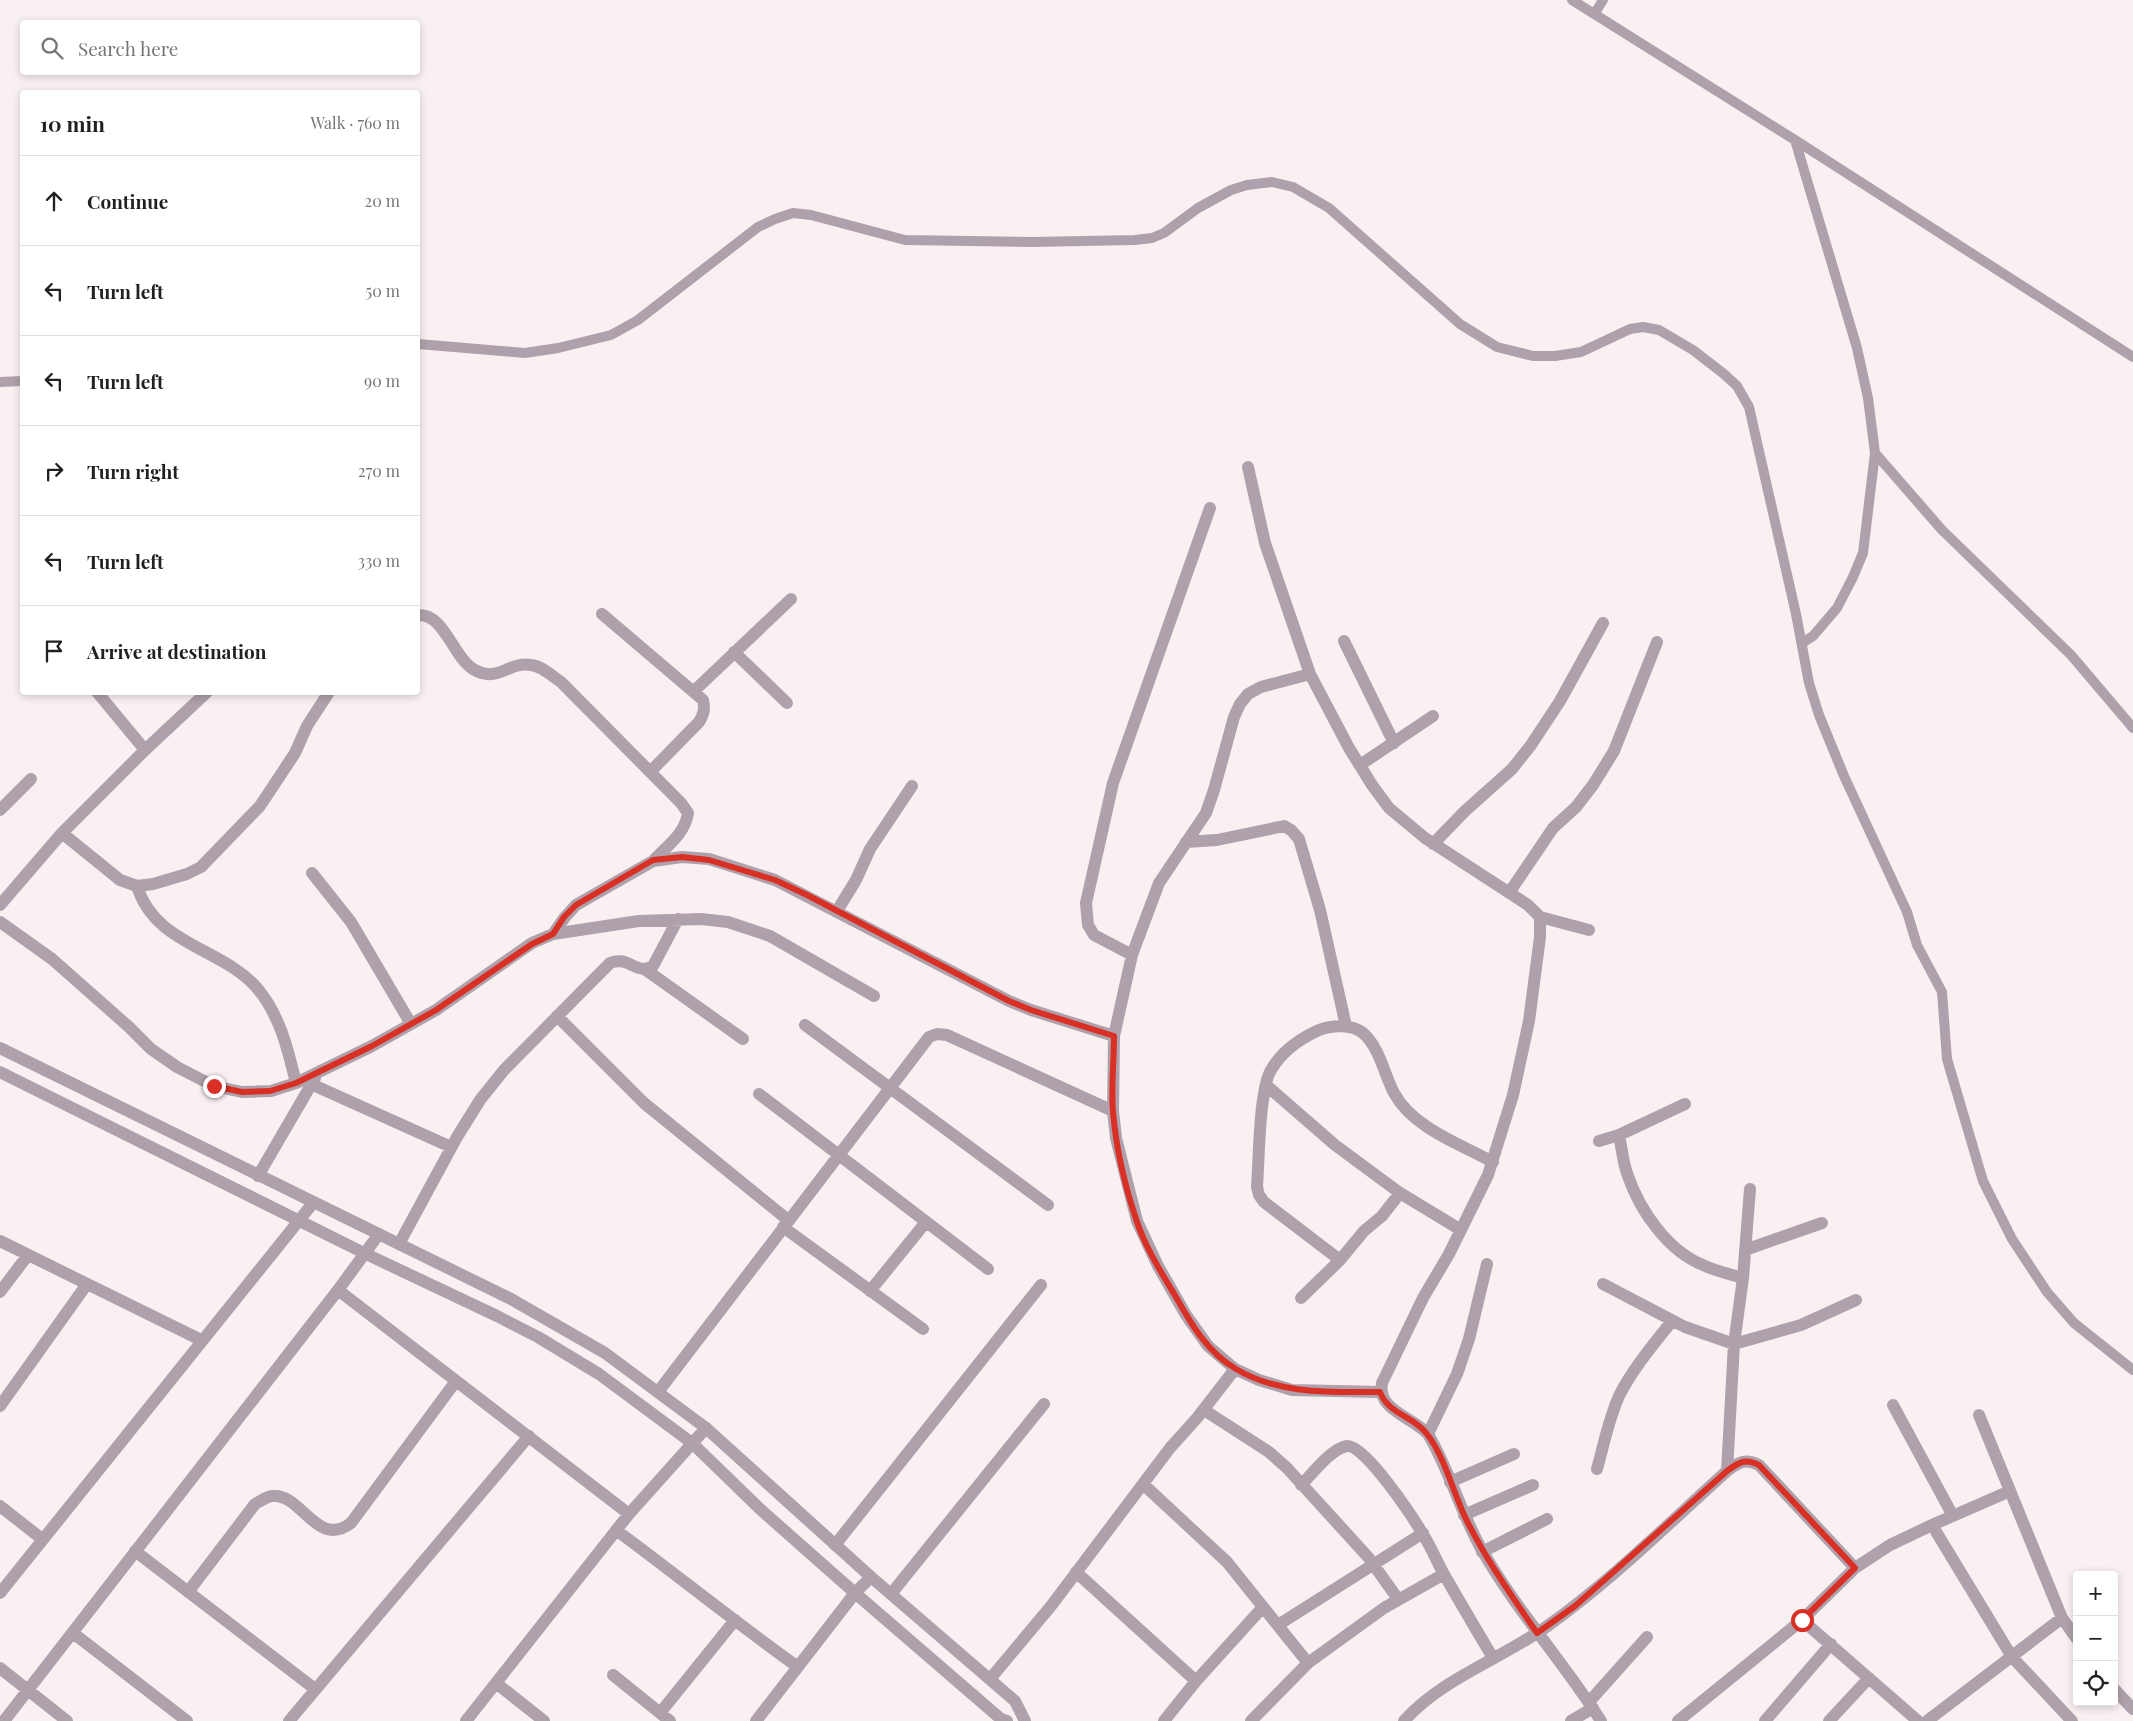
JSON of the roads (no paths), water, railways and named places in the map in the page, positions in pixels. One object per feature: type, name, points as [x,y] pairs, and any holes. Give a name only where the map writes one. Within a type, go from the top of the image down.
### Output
[{"type":"street","points":[[1248,467],[1265,543],[1310,674],[1360,765],[1389,808],[1434,844],[1528,905],[1540,917],[1590,930]]},
{"type":"street","points":[[1132,955],[1094,936],[1088,924],[1086,904],[1113,783],[1210,508]]},
{"type":"street","points":[[694,691],[791,599]]},
{"type":"street","points":[[420,614],[434,619],[470,668],[483,674],[499,674],[519,665],[532,665],[546,671],[561,682],[681,803],[688,813],[686,824],[678,836],[653,860],[576,905],[564,917],[553,934]]},
{"type":"street","points":[[602,614],[703,700],[704,715],[650,772]]},
{"type":"street","points":[[1434,844],[1465,811],[1512,768],[1531,745],[1560,701],[1602,623]]},
{"type":"street","points":[[1344,641],[1394,742]]},
{"type":"street","points":[[1509,893],[1553,828],[1576,807],[1593,785],[1614,751],[1657,642]]},
{"type":"street","points":[[734,652],[787,703]]},
{"type":"street","points":[[1310,674],[1261,687],[1248,694],[1240,704],[1234,718],[1206,813],[1159,883],[1132,955],[1114,1036],[1112,1111],[1124,1174],[1136,1221],[1158,1266],[1186,1314],[1208,1346],[1235,1369],[1259,1380],[1292,1390],[1380,1392]]},
{"type":"street","points":[[99,695],[145,750]]},
{"type":"street","points":[[0,905],[62,833],[145,750],[204,695]]},
{"type":"street","points":[[62,833],[120,880],[137,886],[153,884],[187,874],[201,867],[219,851],[260,806],[295,753],[307,726],[326,695]]},
{"type":"street","points":[[1360,765],[1433,716]]},
{"type":"street","points":[[0,810],[31,779]]},
{"type":"street","points":[[837,911],[856,880],[870,849],[912,786]]},
{"type":"street","points":[[1186,842],[1217,840],[1284,826],[1291,830],[1299,839],[1320,910],[1346,1026]]},
{"type":"street","points":[[653,860],[682,857],[709,860],[775,880],[1009,1001],[1031,1010],[1114,1036]]},
{"type":"street","points":[[312,873],[351,922],[411,1024]]},
{"type":"street","points":[[137,886],[142,900],[150,913],[166,928],[240,973],[257,988],[274,1014],[287,1046],[296,1083]]},
{"type":"street","points":[[1540,917],[1540,937],[1529,1021],[1513,1095],[1488,1175],[1461,1230],[1423,1298],[1382,1383],[1380,1392],[1383,1401],[1418,1424],[1428,1434],[1482,1552],[1537,1633],[1566,1669],[1601,1721]]},
{"type":"street","points":[[646,970],[658,960],[678,919]]},
{"type":"street","points":[[0,922],[52,959],[130,1027],[151,1049],[177,1068],[214,1086],[242,1092],[270,1091],[314,1078],[436,1010],[532,944],[553,934],[639,921],[701,919],[728,922],[763,934],[874,996]]},
{"type":"street","points":[[399,1244],[451,1147],[480,1100],[504,1070],[610,963],[616,960],[623,961],[646,970],[743,1039]]},
{"type":"street","points":[[557,1016],[644,1103],[786,1223],[870,1291],[923,1329]]},
{"type":"street","points":[[805,1025],[1048,1204]]},
{"type":"street","points":[[1340,1260],[1264,1202],[1259,1195],[1257,1186],[1266,1085],[1270,1071],[1285,1052],[1302,1038],[1324,1028],[1346,1026],[1361,1032],[1371,1042],[1395,1094],[1417,1119],[1492,1162]]},
{"type":"street","points":[[658,1392],[929,1037],[937,1034],[947,1035],[1112,1111]]},
{"type":"street","points":[[0,1048],[511,1299],[605,1353],[706,1428],[835,1546],[1015,1701],[1025,1721]]},
{"type":"street","points":[[0,1072],[366,1254],[538,1337],[599,1374],[692,1443],[760,1509],[855,1593],[1002,1719],[1008,1721]]},
{"type":"street","points":[[314,1078],[451,1147]]},
{"type":"street","points":[[258,1176],[314,1078]]},
{"type":"street","points":[[1266,1085],[1335,1145],[1400,1193],[1461,1230]]},
{"type":"street","points":[[759,1094],[988,1269]]},
{"type":"street","points":[[1599,1141],[1619,1135],[1685,1104]]},
{"type":"street","points":[[1619,1135],[1627,1176],[1641,1206],[1669,1241],[1687,1256],[1702,1265],[1743,1278]]},
{"type":"street","points":[[1727,1471],[1734,1344],[1743,1278],[1750,1188]]},
{"type":"street","points":[[1300,1298],[1340,1260],[1354,1241],[1382,1216],[1400,1193]]},
{"type":"street","points":[[0,1593],[201,1340],[313,1203]]},
{"type":"street","points":[[870,1291],[926,1222]]},
{"type":"street","points":[[1745,1250],[1822,1223]]},
{"type":"street","points":[[4,1721],[366,1254],[379,1234]]},
{"type":"street","points":[[0,1241],[201,1340]]},
{"type":"street","points":[[0,1292],[28,1255]]},
{"type":"street","points":[[1428,1434],[1458,1374],[1469,1339],[1487,1264]]},
{"type":"street","points":[[0,1406],[88,1284]]},
{"type":"street","points":[[1604,1284],[1672,1321],[1712,1338],[1734,1344],[1801,1325],[1856,1300]]},
{"type":"street","points":[[835,1546],[1041,1285]]},
{"type":"street","points":[[338,1290],[629,1514]]},
{"type":"street","points":[[1597,1469],[1620,1396],[1636,1367],[1672,1321]]},
{"type":"street","points":[[990,1679],[1051,1606],[1143,1484],[1235,1369]]},
{"type":"street","points":[[188,1592],[256,1504],[263,1499],[274,1495],[285,1498],[322,1527],[334,1531],[342,1530],[351,1523],[456,1381]]},
{"type":"street","points":[[890,1594],[1044,1404]]},
{"type":"street","points":[[1893,1406],[1953,1516]]},
{"type":"street","points":[[1204,1410],[1269,1452],[1287,1468],[1373,1565],[1398,1600]]},
{"type":"street","points":[[1979,1415],[2062,1618],[2073,1634]]},
{"type":"street","points":[[466,1721],[629,1514],[706,1428]]},
{"type":"street","points":[[290,1721],[530,1436]]},
{"type":"street","points":[[1301,1484],[1333,1452],[1346,1446],[1354,1447],[1378,1469],[1423,1534],[1493,1658]]},
{"type":"street","points":[[1450,1482],[1514,1454]]},
{"type":"street","points":[[1404,1721],[1428,1698],[1537,1633],[1575,1606],[1727,1471],[1741,1461],[1749,1460],[1759,1465],[1855,1568]]},
{"type":"street","points":[[1143,1484],[1227,1562],[1308,1663]]},
{"type":"street","points":[[1464,1515],[1533,1485]]},
{"type":"street","points":[[1678,1721],[1802,1620],[1855,1568],[1890,1545],[1932,1524],[2010,1492]]},
{"type":"street","points":[[0,1506],[42,1539]]},
{"type":"street","points":[[1482,1552],[1547,1519]]},
{"type":"street","points":[[1932,1524],[2012,1657],[2072,1721]]},
{"type":"street","points":[[616,1530],[756,1637],[798,1666]]},
{"type":"street","points":[[1278,1625],[1423,1534]]},
{"type":"street","points":[[135,1551],[315,1689]]},
{"type":"street","points":[[1076,1572],[1196,1681]]},
{"type":"street","points":[[1251,1721],[1308,1663],[1398,1600],[1444,1574]]},
{"type":"street","points":[[756,1721],[855,1593],[871,1577]]},
{"type":"street","points":[[1164,1721],[1196,1681],[1263,1607]]},
{"type":"street","points":[[1927,1721],[2062,1618]]},
{"type":"street","points":[[613,1675],[665,1717],[735,1620]]},
{"type":"street","points":[[1802,1620],[1914,1720]]},
{"type":"street","points":[[73,1633],[187,1721]]},
{"type":"street","points":[[1572,1721],[1591,1705],[1647,1637]]},
{"type":"street","points":[[1765,1721],[1831,1644]]},
{"type":"street","points":[[0,1668],[67,1721]]},
{"type":"street","points":[[1829,1721],[1869,1678]]},
{"type":"street","points":[[496,1683],[544,1721]]},
{"type":"street","points":[[2118,1693],[2133,1709]]},
{"type":"lane","points":[[1572,0],[1795,140],[2133,357]]},
{"type":"lane","points":[[1595,14],[1603,0]]},
{"type":"lane","points":[[1795,140],[1857,348],[1868,398],[1875,453],[1863,553],[1853,578],[1837,608],[1813,636],[1802,643]]},
{"type":"lane","points":[[420,344],[525,353],[611,336],[638,320],[758,227],[774,218],[793,213],[811,215],[905,240],[1042,242],[1135,240],[1152,238],[1164,233],[1198,208],[1231,190],[1247,185],[1272,182],[1293,186],[1329,208],[1460,324],[1497,347],[1533,356],[1555,356],[1581,352],[1630,329],[1643,327],[1659,330],[1681,342],[1737,386],[1749,407],[1809,682],[1819,715],[1844,776],[1908,912],[1917,945],[1942,992],[1947,1059],[1983,1181],[2012,1239],[2047,1292],[2074,1323],[2133,1370]]},
{"type":"lane","points":[[0,382],[20,381]]},
{"type":"lane","points":[[1875,453],[1942,530],[2071,655],[2133,728]]}]
